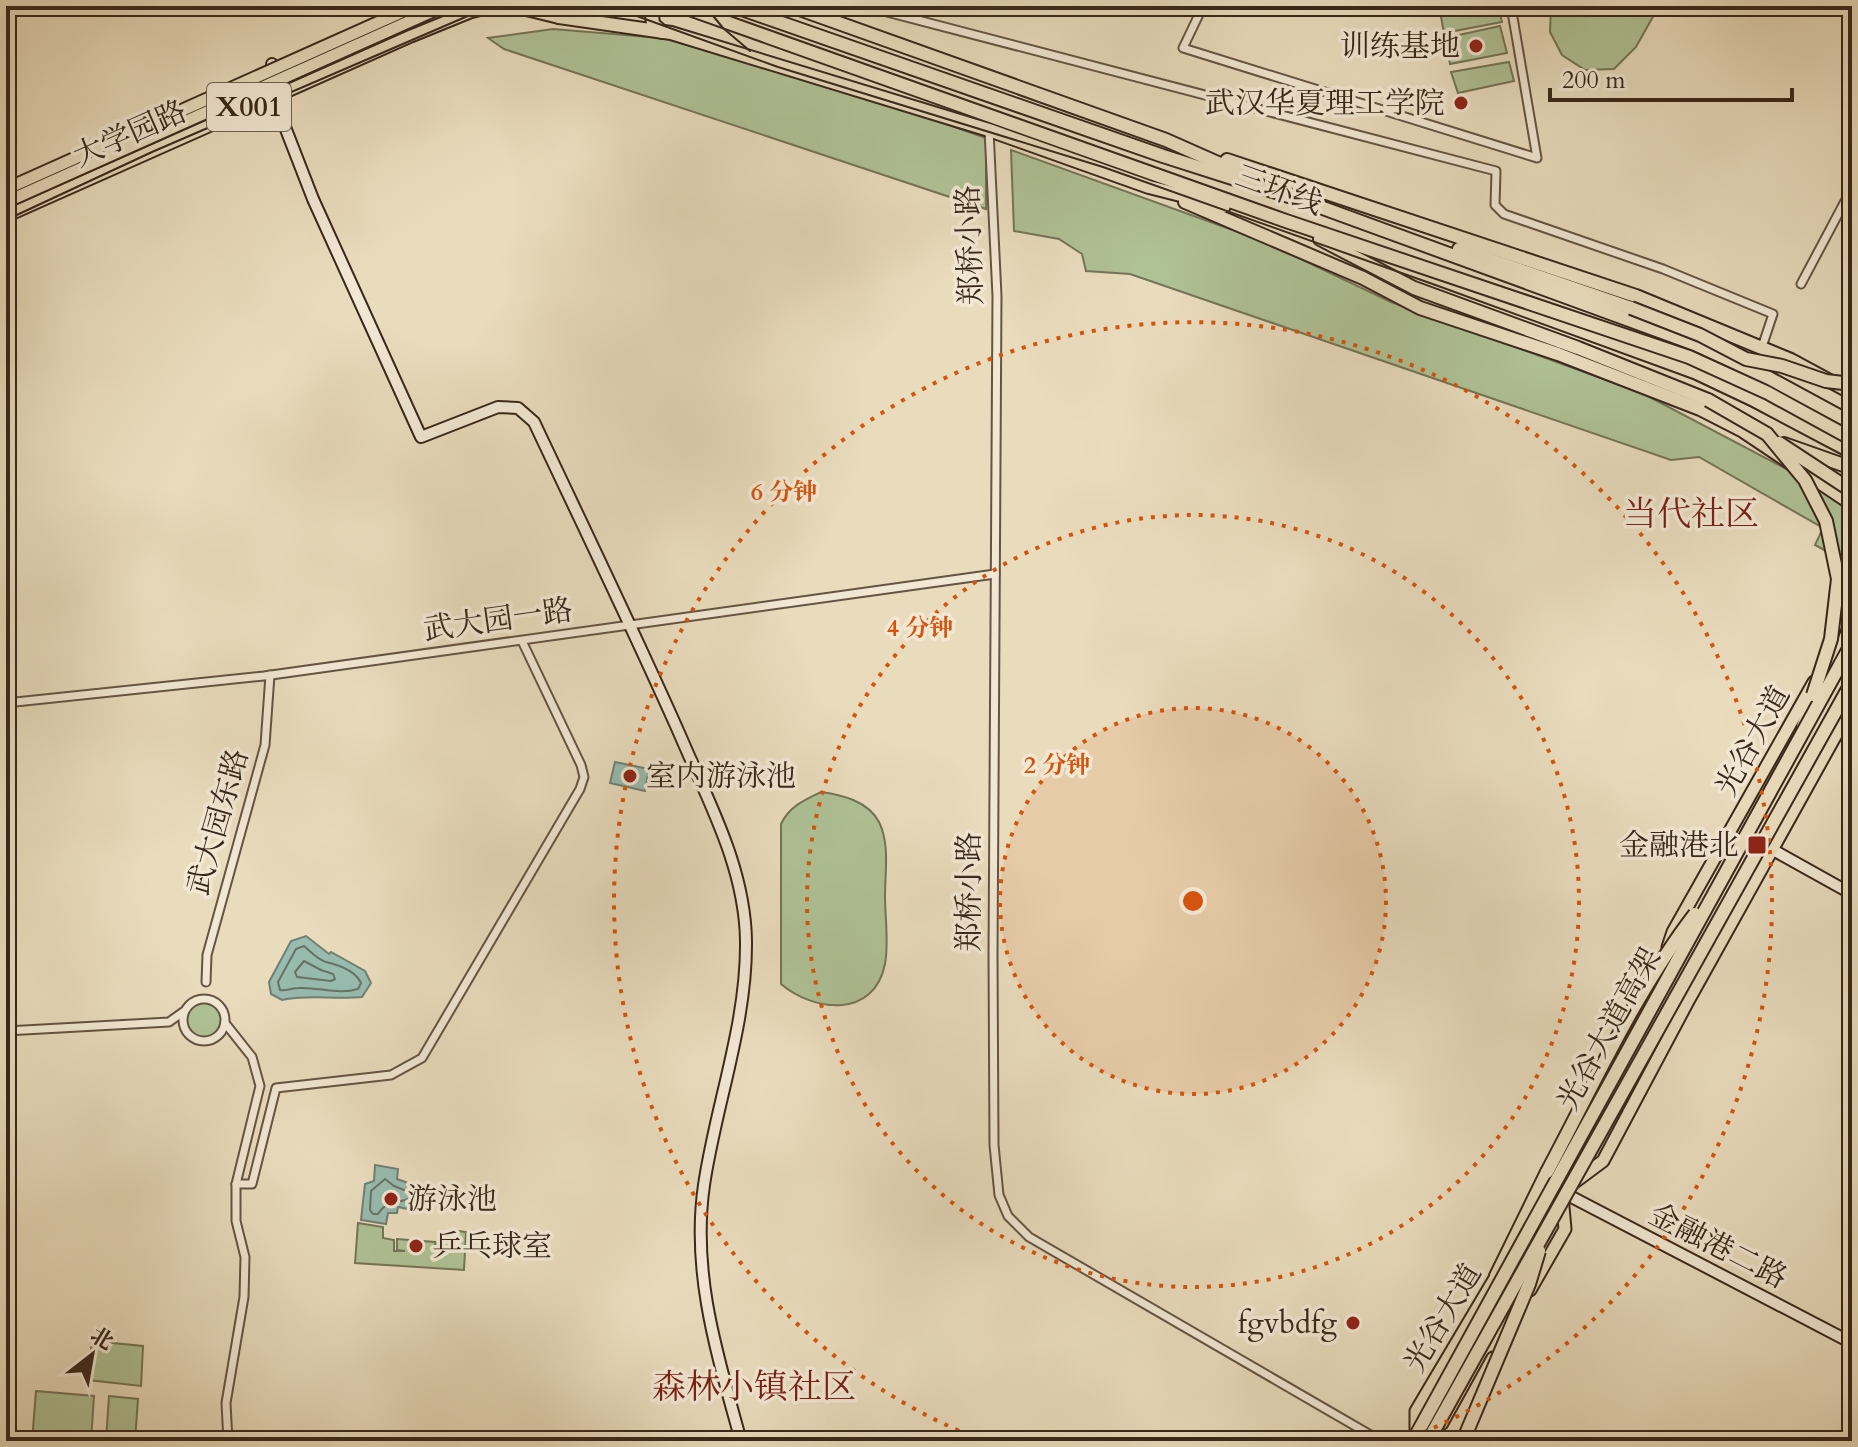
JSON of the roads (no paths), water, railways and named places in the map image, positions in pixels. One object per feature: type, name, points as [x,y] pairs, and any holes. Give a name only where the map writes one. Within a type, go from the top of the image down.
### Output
[{"type":"highway","points":[[514,6],[559,17],[662,32],[989,130],[1149,187],[1363,278],[1405,292],[1435,296]]},
{"type":"highway","points":[[559,17],[600,6]]},
{"type":"highway","points":[[651,6],[653,24],[662,32]]},
{"type":"highway","name":"三环线","points":[[681,6],[1286,221],[1689,357],[1768,393],[1852,439]]},
{"type":"highway","name":"三环线","points":[[733,6],[1163,156],[1301,200],[1695,344],[1769,378],[1852,423]]},
{"type":"highway","points":[[791,6],[1161,138],[1636,296],[1762,347],[1852,393]]},
{"type":"highway","points":[[1161,138],[1301,200],[1517,267],[1700,335],[1852,416]]},
{"type":"highway","points":[[1149,187],[1286,221],[1414,288],[1708,400],[1767,434],[1852,491]]},
{"type":"highway","points":[[1478,243],[1582,290]]},
{"type":"highway","points":[[1363,278],[1420,308],[1623,378],[1700,409],[1743,431],[1852,504]]},
{"type":"highway","points":[[1569,345],[1623,378]]},
{"type":"highway","points":[[1746,359],[1782,366],[1826,381],[1852,384]]},
{"type":"highway","points":[[1743,431],[1852,468]]},
{"type":"highway","points":[[1767,434],[1805,480],[1826,521],[1838,579],[1831,639],[1801,733]]},
{"type":"highway","points":[[1825,691],[1852,620]]},
{"type":"highway","name":"光谷大道高架","points":[[1415,1441],[1852,643]]},
{"type":"highway","name":"光谷大道高架","points":[[1428,1441],[1852,682]]},
{"type":"highway","points":[[1496,1276],[1520,1222],[1629,1018],[1678,937],[1719,883]]},
{"type":"highway","points":[[1463,1441],[1529,1284],[1546,1227]]},
{"type":"main road","name":"大学园路","points":[[6,186],[403,6]]},
{"type":"main road","name":"大学园路","points":[[6,186],[415,6]]},
{"type":"main road","points":[[6,202],[444,6]]},
{"type":"main road","name":"大学园路","points":[[6,216],[273,96],[450,20],[494,6]]},
{"type":"main road","name":"光谷大道","points":[[1440,1441],[1452,1432],[1565,1229],[1562,1192],[1570,1144],[1650,996],[1673,932],[1785,731],[1852,620]]},
{"type":"main road","name":"光谷大道","points":[[1415,1441],[1416,1411],[1534,1212],[1603,1161],[1852,706]]},
{"type":"street","points":[[864,6],[1496,171],[1495,205],[1504,214],[1663,269],[1773,314],[1762,347]]},
{"type":"street","points":[[1203,6],[1183,48],[1537,158],[1511,6]]},
{"type":"street","points":[[272,64],[273,96],[313,199],[421,437],[498,407],[518,408],[534,422],[632,626],[723,833],[738,878],[746,940],[740,1018],[704,1186],[700,1236],[709,1321],[741,1441]]},
{"type":"street","name":"郑桥小路","points":[[989,130],[997,296],[993,939],[994,1145],[999,1195],[1008,1216],[1029,1237],[1381,1441]]},
{"type":"street","points":[[1801,284],[1852,188]]},
{"type":"street","name":"武大园一路","points":[[6,703],[270,675],[995,574]]},
{"type":"street","points":[[236,1184],[252,1184],[276,1088],[391,1075],[422,1058],[580,789],[584,777],[581,765],[522,641]]},
{"type":"street","name":"武大园东路","points":[[206,982],[211,940],[265,745],[270,675]]},
{"type":"street","points":[[1773,850],[1852,894]]},
{"type":"street","points":[[6,1031],[169,1022],[183,1012],[206,982],[223,1010],[225,1023],[252,1057],[260,1086],[236,1184],[236,1221],[245,1257],[244,1297],[226,1403],[228,1441]]},
{"type":"street","points":[[193,1001],[206,998],[218,1004]]},
{"type":"street","points":[[183,1012],[187,1033]]},
{"type":"street","points":[[169,1022],[198,1041],[235,1037]]},
{"type":"street","points":[[213,1040],[219,1036],[225,1023]]},
{"type":"street","name":"金融港二路","points":[[1562,1192],[1852,1343]]},
{"type":"water","name":"室内游泳池","points":[[615,762],[649,769],[645,791],[610,783]]},
{"type":"water","points":[[306,936],[329,954],[331,952],[365,971],[371,983],[362,997],[282,1000],[271,994],[269,982],[291,941]]},
{"type":"water","name":"游泳池","points":[[375,1165],[398,1169],[397,1179],[420,1191],[417,1211],[398,1207],[397,1213],[388,1213],[386,1224],[361,1220],[365,1184],[374,1181]]},
{"type":"tram line","points":[[6,220],[152,152],[491,6]]},
{"type":"tram line","points":[[590,6],[634,15],[778,67],[1103,167],[1441,287],[1693,379],[1852,460]]},
{"type":"tram line","points":[[705,6],[723,28],[750,51]]},
{"type":"place","name":"训练基地","points":[[1476,46]]},
{"type":"place","name":"武汉华夏理工学院","points":[[1461,103]]},
{"type":"place","name":"室内游泳池","points":[[630,776]]},
{"type":"place","name":"金融港北","points":[[1757,845]]},
{"type":"place","name":"游泳池","points":[[391,1199]]},
{"type":"place","name":"乒乓球室","points":[[416,1246]]},
{"type":"place","name":"fgvbdfg","points":[[1353,1323]]},
{"type":"district","name":"当代社区","points":[[1691,514]]},
{"type":"district","name":"森林小镇社区","points":[[754,1387]]}]
